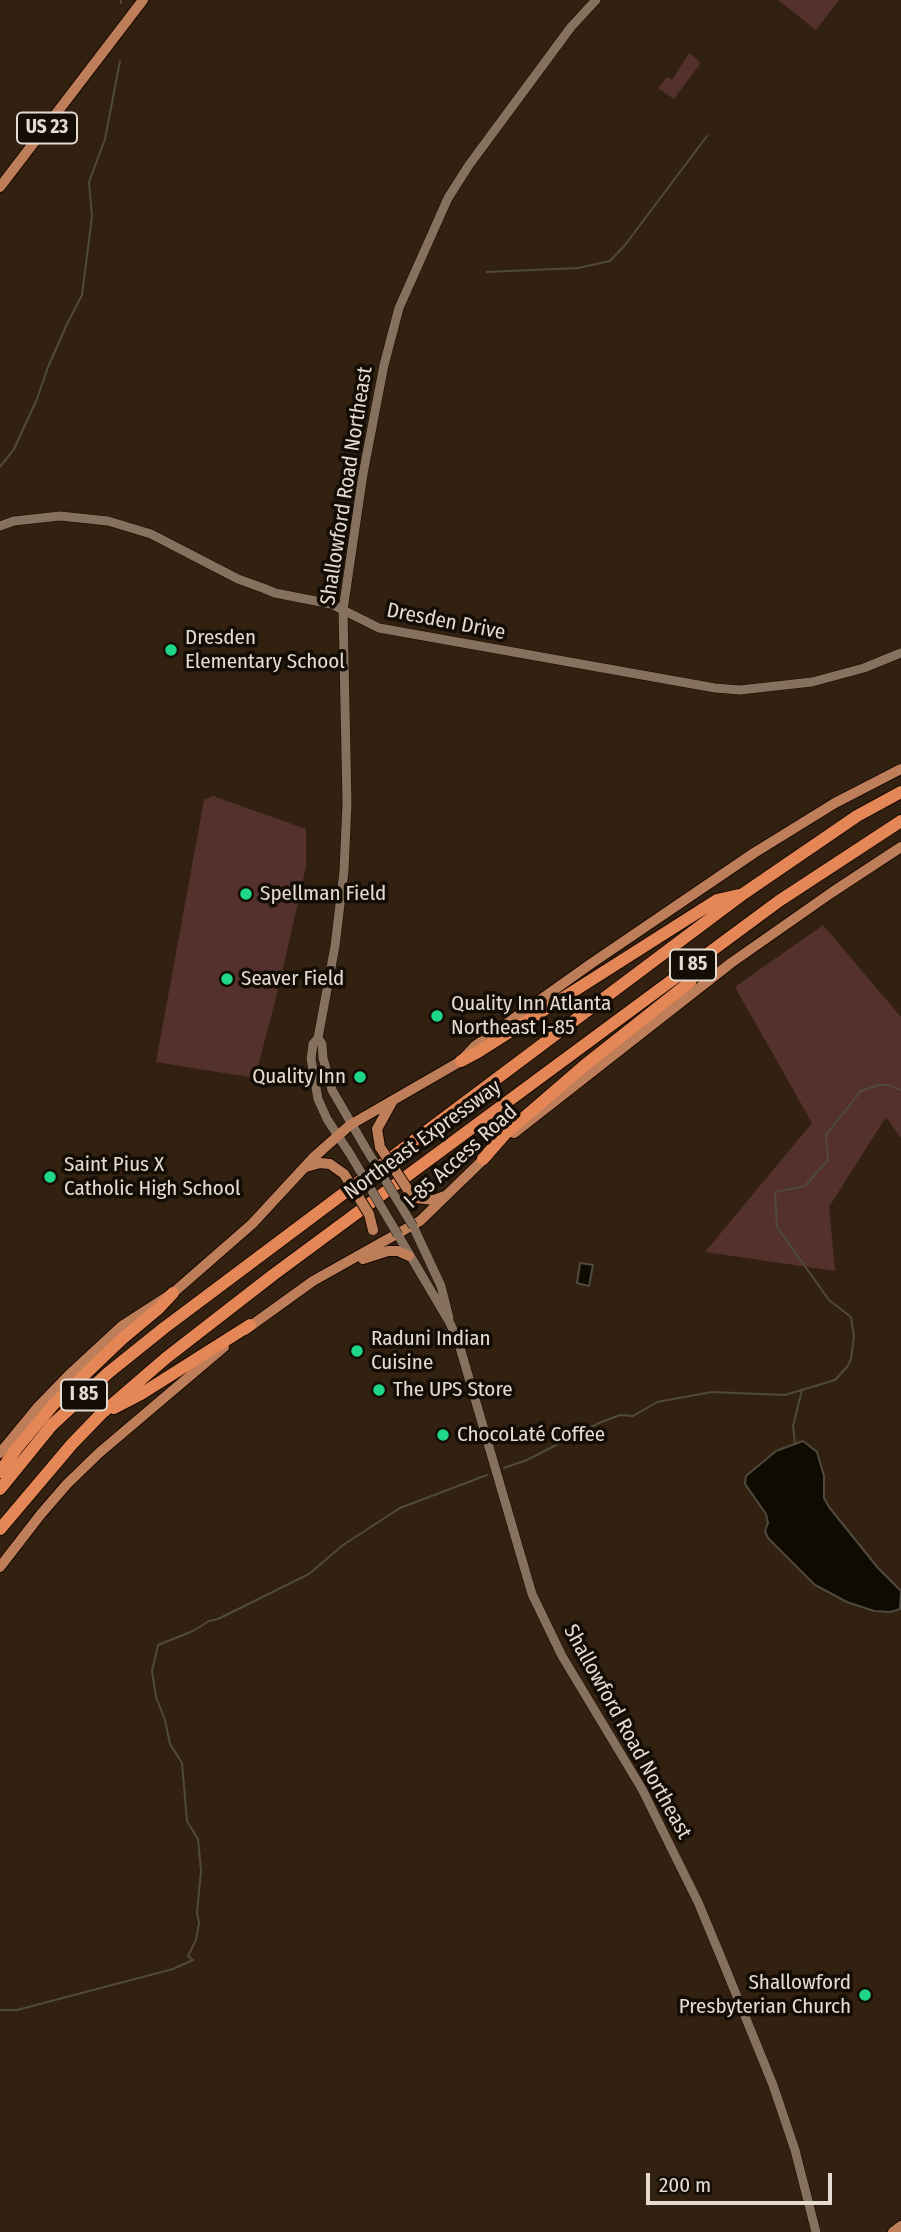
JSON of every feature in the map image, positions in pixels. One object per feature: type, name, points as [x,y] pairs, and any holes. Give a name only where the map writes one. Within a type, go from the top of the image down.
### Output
[{"type":"highway","name":"Northeast Expressway","points":[[0,1489],[52,1425],[108,1373],[164,1328],[743,894],[858,816],[901,792]]},
{"type":"highway","name":"Northeast Expressway","points":[[0,1529],[55,1462],[101,1414],[148,1373],[273,1275],[700,960],[815,876],[901,821]]},
{"type":"highway","points":[[461,1061],[717,900],[743,894]]},
{"type":"highway","points":[[483,1159],[505,1135],[584,1065],[690,982],[700,960]]},
{"type":"highway","points":[[0,1472],[54,1404],[173,1293]]},
{"type":"highway","points":[[101,1414],[141,1394],[250,1325]]},
{"type":"main road","name":"US 23","points":[[0,187],[143,0]]},
{"type":"main road","points":[[0,1453],[69,1375],[122,1326],[173,1293],[253,1224],[336,1135],[461,1061],[475,1046],[754,853],[835,803],[901,769]]},
{"type":"main road","name":"I-85 Access Road","points":[[0,1567],[66,1484],[99,1452],[250,1325],[313,1280],[361,1252],[398,1235],[430,1213],[483,1159],[731,963],[901,847]]},
{"type":"main road","points":[[393,1100],[377,1129],[380,1147],[416,1198],[433,1200],[448,1196]]},
{"type":"main road","points":[[306,1167],[320,1163],[330,1164],[344,1174],[369,1214],[373,1230],[361,1252]]},
{"type":"main road","points":[[347,1261],[388,1251],[409,1255]]},
{"type":"main road","points":[[893,2232],[901,2226]]},
{"type":"street","name":"Shallowford Road Northeast","points":[[596,0],[571,27],[469,165],[441,212],[399,309],[384,365],[363,474],[343,610],[347,803],[344,871],[341,907],[318,1038],[313,1044],[311,1059],[314,1086],[327,1119],[450,1323],[466,1365],[532,1594],[562,1656],[642,1789],[698,1902],[773,2085],[795,2150],[816,2232]]},
{"type":"street","name":"Dresden Drive","points":[[0,526],[40,517],[73,516],[127,525],[151,534],[238,579],[292,597],[331,604],[379,628],[715,688],[740,690],[811,682],[864,668],[901,653]]},
{"type":"street","name":"Shallowford Road Northeast","points":[[318,1038],[322,1044],[332,1090],[429,1257],[448,1307],[450,1323]]},
{"type":"shaded area","points":[[778,0],[839,0],[816,30]]},
{"type":"shaded area","points":[[689,53],[700,64],[674,99],[658,88],[667,77],[672,80]]},
{"type":"shaded area","points":[[213,796],[306,829],[306,867],[255,1078],[156,1062],[204,800]]},
{"type":"shaded area","points":[[823,925],[901,1017],[901,1138],[886,1117],[829,1207],[835,1271],[705,1252],[812,1123],[735,987]]},
{"type":"shaded area","points":[[580,1263],[593,1265],[589,1286],[577,1283]]},
{"type":"shaded area","points":[[803,1441],[817,1452],[824,1476],[824,1498],[829,1507],[878,1568],[901,1591],[900,1609],[890,1612],[874,1611],[847,1602],[815,1585],[768,1538],[765,1531],[768,1523],[766,1514],[745,1484],[746,1476],[776,1451]]},
{"type":"waterway","points":[[0,467],[14,449],[82,295],[92,216],[89,182],[105,139],[120,61]]},
{"type":"waterway","points":[[487,272],[578,268],[610,261],[707,136]]},
{"type":"waterway","points":[[504,1468],[527,1460],[599,1423],[620,1415],[633,1416],[657,1402],[712,1392],[785,1395],[835,1380],[851,1359],[854,1336],[851,1317],[829,1300],[777,1227],[775,1192],[805,1186],[828,1160],[826,1135],[861,1091],[878,1085],[888,1085],[901,1090]]},
{"type":"waterway","points":[[795,1444],[793,1426],[802,1390]]},
{"type":"waterway","points":[[0,2010],[17,2010],[173,1969],[193,1960],[188,1956],[196,1940],[199,1923],[197,1913],[201,1871],[198,1839],[187,1821],[182,1763],[170,1744],[156,1697],[152,1671],[158,1645],[193,1631],[309,1574],[343,1545],[400,1508],[487,1475]]},
{"type":"place","name":"Dresden Elementary School","points":[[171,650]]},
{"type":"place","name":"Spellman Field","points":[[246,894]]},
{"type":"place","name":"Seaver Field","points":[[227,979]]},
{"type":"place","name":"Quality Inn Atlanta Northeast I-85","points":[[437,1016]]},
{"type":"place","name":"Quality Inn","points":[[360,1077]]},
{"type":"place","name":"Saint Pius X Catholic High School","points":[[50,1177]]},
{"type":"place","name":"Raduni Indian Cuisine","points":[[357,1351]]},
{"type":"place","name":"The UPS Store","points":[[379,1390]]},
{"type":"place","name":"ChocoLaté Coffee","points":[[443,1435]]},
{"type":"place","name":"Shallowford Presbyterian Church","points":[[865,1995]]}]
